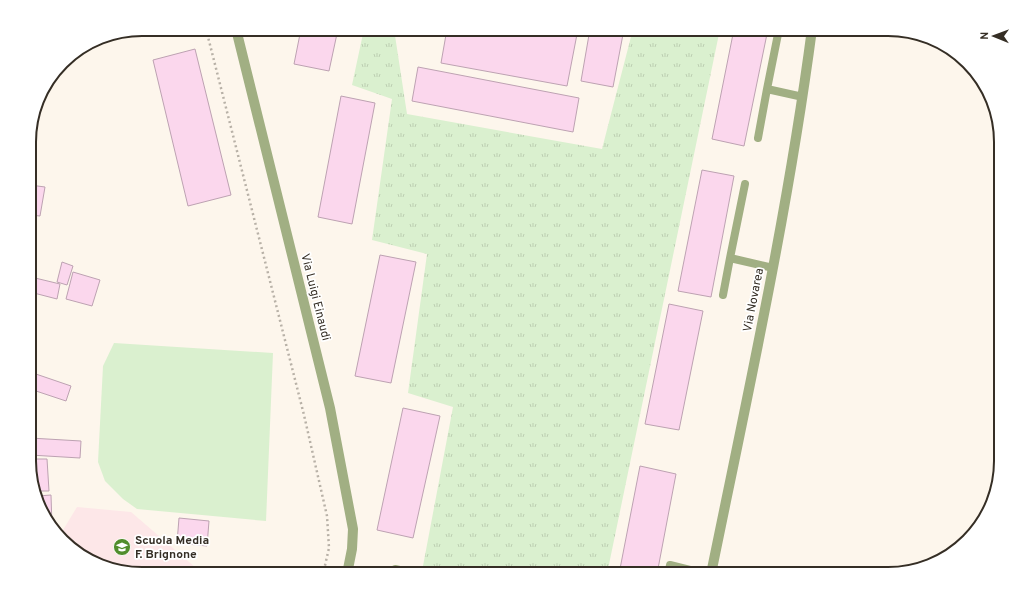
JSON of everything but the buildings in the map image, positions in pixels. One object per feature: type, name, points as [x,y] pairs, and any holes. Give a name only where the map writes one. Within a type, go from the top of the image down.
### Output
[{"type":"street","name":"Via Luigi Einaudi","points":[[238,36],[330,408],[352,525],[352,548],[348,567]]},
{"type":"street","name":"Via Novarea","points":[[712,567],[773,268],[803,97],[811,36]]},
{"type":"lane","points":[[758,138],[778,36]]},
{"type":"lane","points":[[767,89],[803,97]]},
{"type":"lane","points":[[723,295],[745,184]]},
{"type":"lane","points":[[730,258],[773,268]]},
{"type":"lane","points":[[670,567],[670,565],[678,567]]},
{"type":"path","points":[[208,36],[304,415],[327,516],[329,548],[325,567]]},
{"type":"shaded area","name":"Scuola Media F. Brignone","points":[[77,507],[131,512],[195,567],[142,567],[115,563],[89,553],[72,541],[62,531]]},
{"type":"green space","points":[[362,36],[395,36],[407,114],[602,149],[631,36],[719,36],[608,567],[423,566],[453,407],[408,393],[427,254],[372,240],[392,99],[352,85]]},
{"type":"green space","points":[[114,343],[273,353],[266,521],[137,509],[123,499],[105,481],[98,462],[103,366]]},
{"type":"place","name":"Scuola Media F. Brignone","points":[[122,547]]}]
